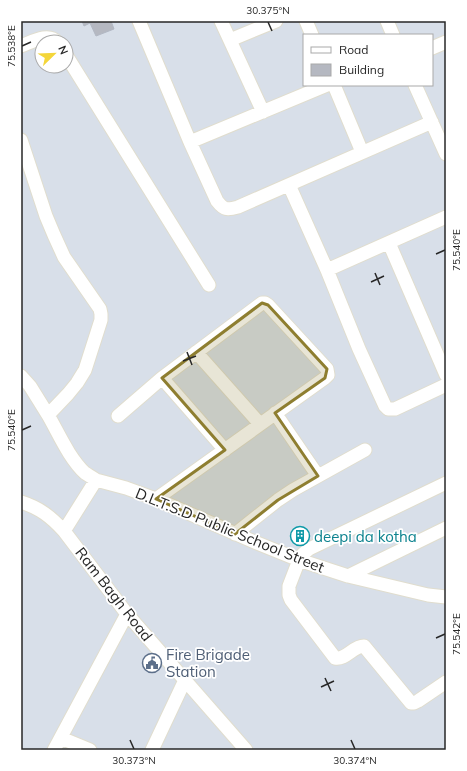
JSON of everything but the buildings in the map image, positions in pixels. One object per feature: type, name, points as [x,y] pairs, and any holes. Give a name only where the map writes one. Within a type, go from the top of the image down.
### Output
[{"type":"street","points":[[139,21],[190,142],[217,201],[222,208],[229,209],[238,207],[432,122]]},
{"type":"street","points":[[221,21],[263,112]]},
{"type":"street","points":[[230,40],[276,21]]},
{"type":"street","points":[[306,21],[312,34]]},
{"type":"street","points":[[387,21],[393,34]]},
{"type":"street","points":[[21,46],[34,41]]},
{"type":"street","points":[[433,48],[446,42]]},
{"type":"street","points":[[74,68],[209,285]]},
{"type":"street","points":[[190,142],[325,86]]},
{"type":"street","points":[[334,86],[362,152]]},
{"type":"street","points":[[415,86],[446,154]]},
{"type":"street","points":[[21,140],[54,236],[64,257],[97,304],[101,314],[101,320],[85,370],[68,394],[48,415]]},
{"type":"street","points":[[289,185],[385,406],[388,409],[395,409],[446,385]]},
{"type":"street","points":[[327,270],[446,217]]},
{"type":"street","points":[[389,243],[446,375]]},
{"type":"street","points":[[118,416],[162,378],[262,303],[268,305],[327,369],[328,375],[325,378],[156,499]]},
{"type":"street","points":[[196,352],[260,424]]},
{"type":"street","points":[[21,376],[30,386],[77,464],[96,480],[64,531]]},
{"type":"street","points":[[162,378],[225,450]]},
{"type":"street","points":[[275,413],[318,476]]},
{"type":"street","points":[[235,534],[293,490],[365,450]]},
{"type":"street","name":"D.L.T.S.D Public School Street","points":[[96,480],[126,488],[156,499],[257,544],[299,560],[348,576],[428,595],[446,597]]},
{"type":"street","points":[[446,483],[309,549],[299,560],[289,586],[289,595],[291,600],[335,658],[343,657],[357,648],[364,646],[411,703],[418,702],[446,682]]},
{"type":"street","name":"Ram Bagh Road","points":[[21,502],[43,511],[55,521],[127,614],[246,750]]},
{"type":"street","points":[[348,576],[446,528]]},
{"type":"street","points":[[54,750],[127,614]]},
{"type":"street","points":[[152,750],[185,680]]},
{"type":"street","points":[[61,738],[90,750]]},
{"type":"highlighted area","points":[[262,303],[268,305],[327,369],[325,378],[275,413],[318,476],[278,500],[235,534],[156,499],[225,450],[162,378]]},
{"type":"place","name":"deepi da kotha","points":[[300,536]]},
{"type":"place","name":"Fire Brigade Station","points":[[152,663]]}]
